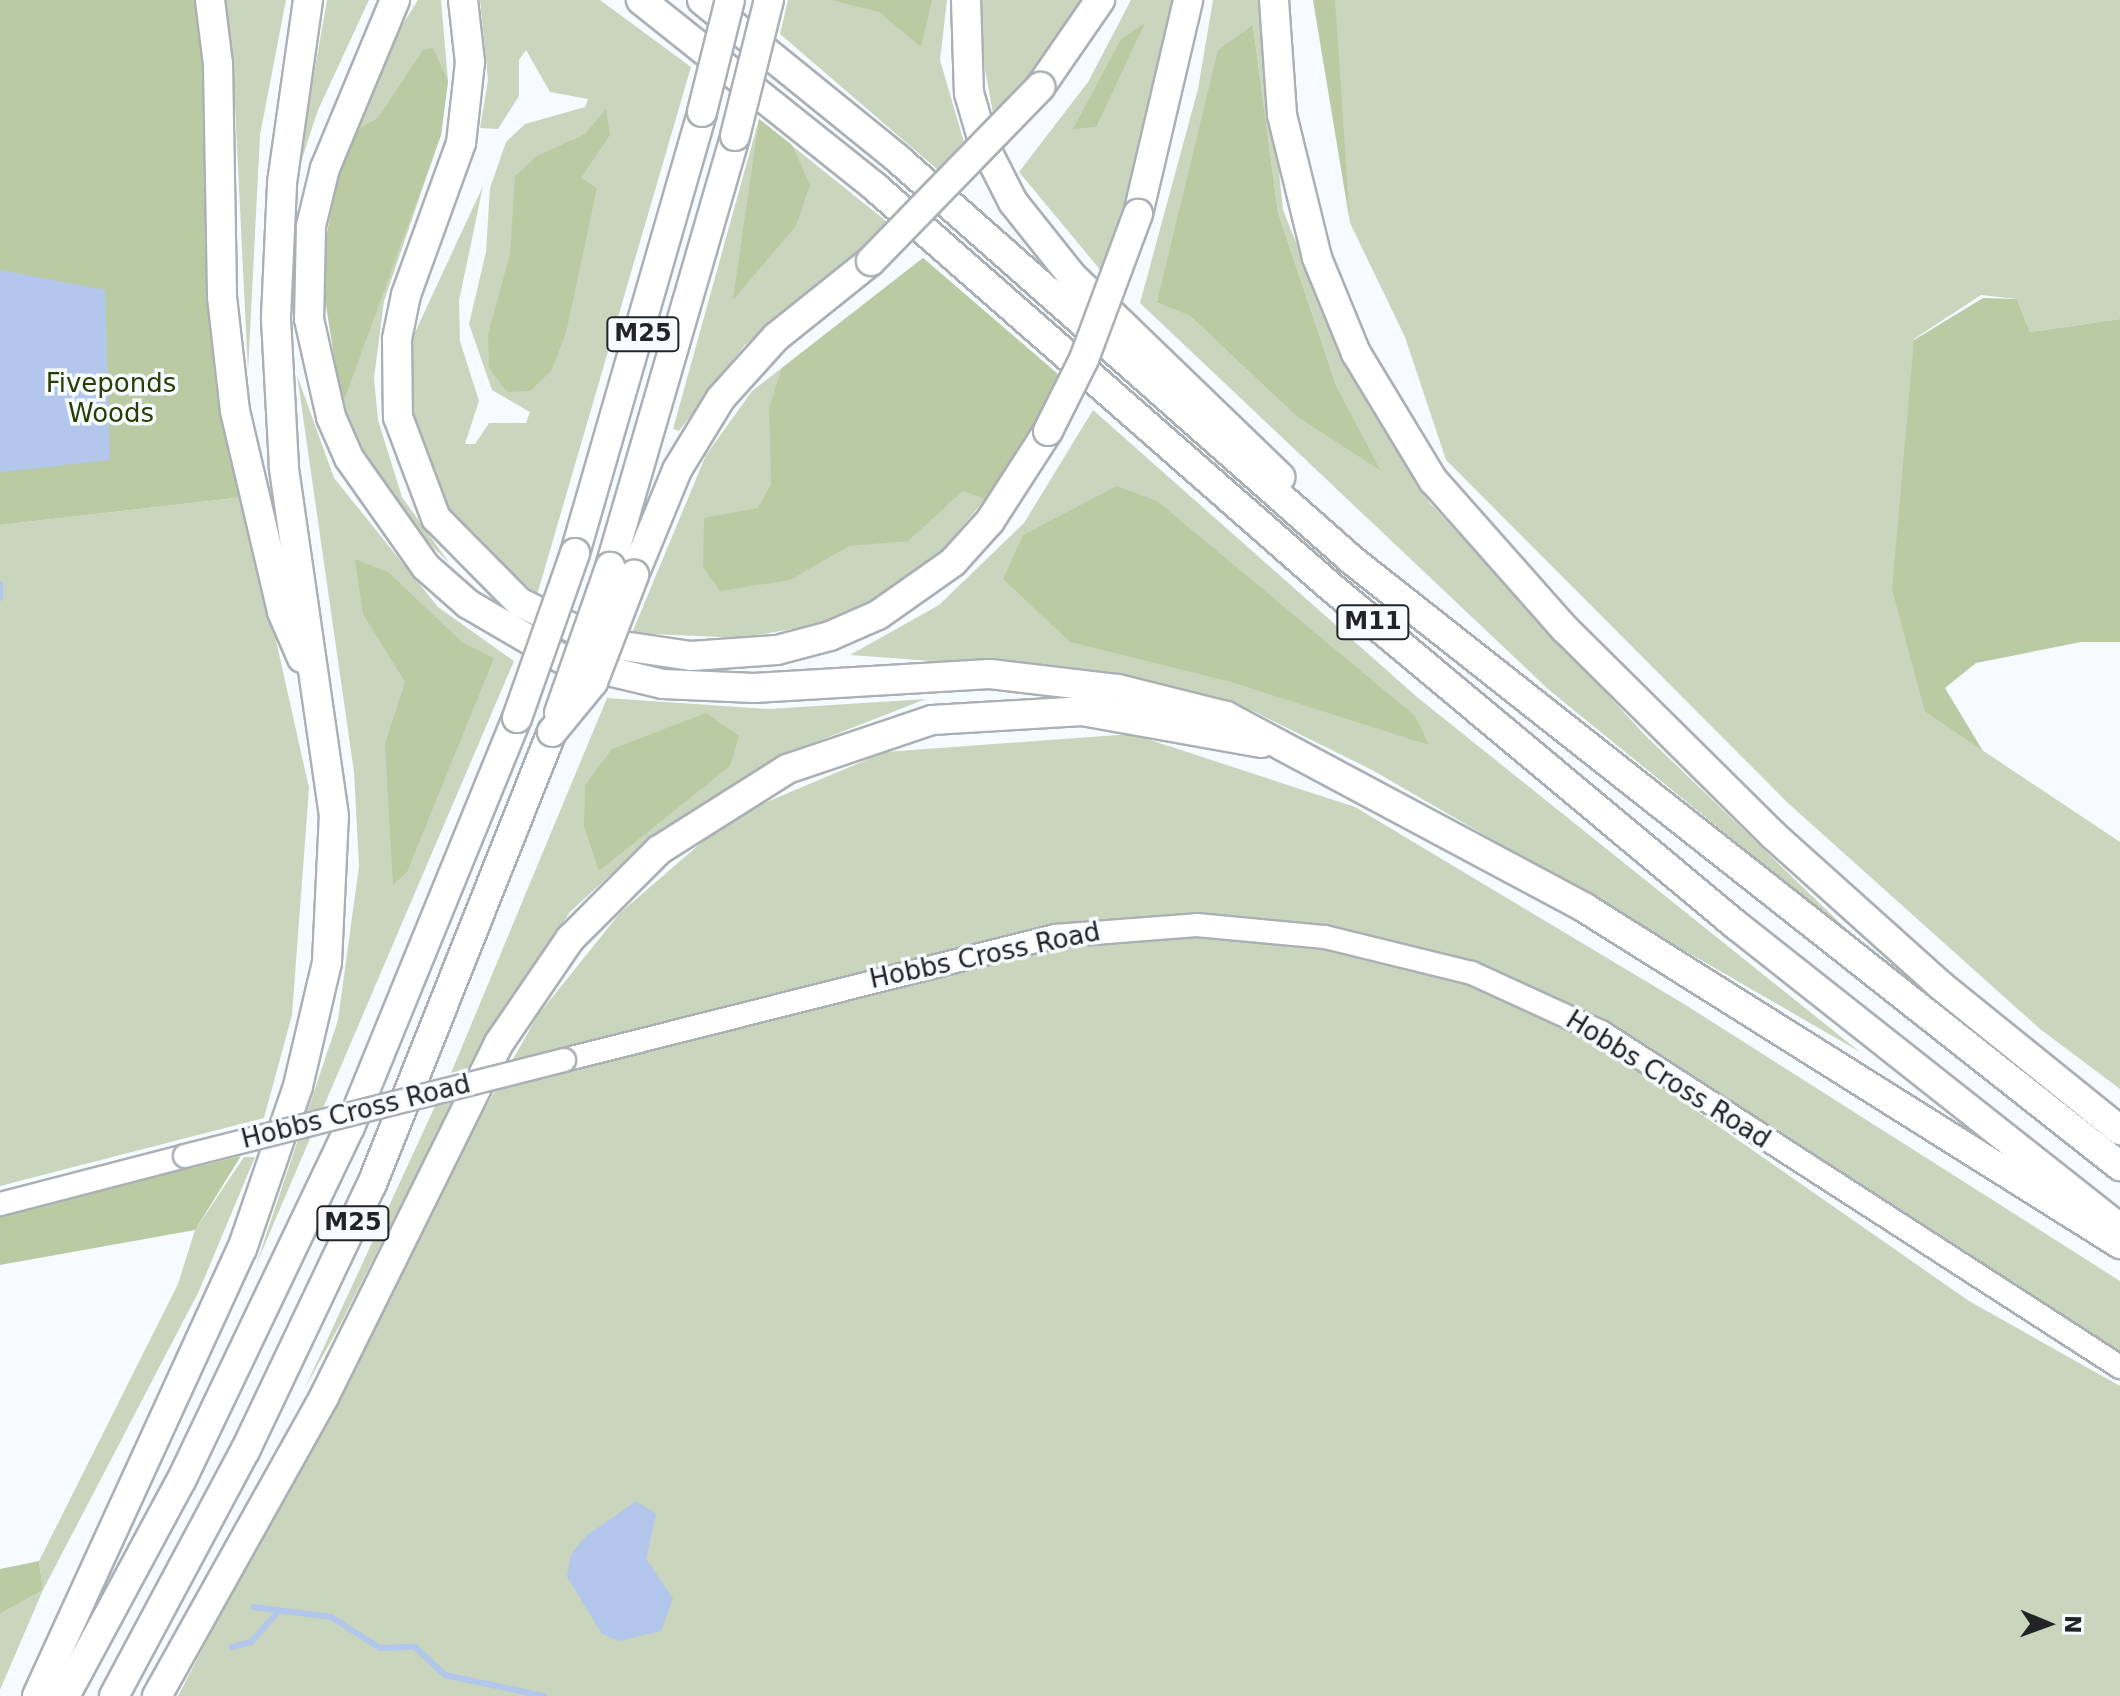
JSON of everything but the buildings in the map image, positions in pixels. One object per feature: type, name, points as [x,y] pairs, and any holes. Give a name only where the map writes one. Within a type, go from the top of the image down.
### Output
[{"type":"highway","points":[[210,0],[218,64],[222,297],[235,411],[282,612],[310,677]]},
{"type":"highway","points":[[37,1696],[190,1369],[272,1166],[327,962],[334,816],[310,677],[284,467],[276,317],[282,183],[308,0]]},
{"type":"highway","points":[[463,0],[470,62],[461,143],[406,295],[397,339],[398,417],[436,518],[519,602],[603,643],[691,656],[777,650],[830,636],[878,615],[953,562],[990,521],[1048,431],[1084,359],[1138,214],[1188,0]]},
{"type":"highway","name":"M11","points":[[641,0],[875,187],[1331,587],[1724,915],[2120,1228]]},
{"type":"highway","name":"M11","points":[[702,0],[952,205],[1353,561],[2120,1166]]},
{"type":"highway","name":"M25","points":[[65,1696],[181,1481],[350,1127],[517,718],[575,553],[702,112],[730,0]]},
{"type":"highway","name":"M25","points":[[114,1696],[245,1451],[372,1184],[552,732],[622,571],[769,0]]},
{"type":"highway","points":[[966,0],[966,67],[976,120],[1030,226],[1071,275],[1249,440],[1353,561]]},
{"type":"highway","points":[[622,571],[677,470],[721,398],[776,337],[871,261],[1040,87],[1100,0]]},
{"type":"highway","points":[[1274,0],[1284,127],[1317,258],[1361,363],[1433,480],[1530,592],[1773,835],[1940,985],[2120,1130]]},
{"type":"highway","points":[[390,10],[325,168],[311,226],[309,319],[331,417],[355,469],[426,567],[468,604],[542,651],[615,677],[729,688],[917,676],[1064,680],[1226,716],[1269,745],[1374,792],[1573,901],[2120,1244]]},
{"type":"highway","points":[[157,1696],[256,1525],[525,1000],[603,901],[700,820],[833,749],[957,716],[1106,713],[1269,745]]},
{"type":"highway","points":[[21,1696],[190,1369]]},
{"type":"highway","points":[[142,1696],[333,1372]]},
{"type":"street","name":"Hobbs Cross Road","points":[[0,1204],[1055,936],[1197,925],[1325,937],[1472,973],[1601,1032],[2120,1367]]},
{"type":"green space","name":"Fiveponds Woods","points":[[0,0],[198,0],[244,497],[0,525]]},
{"type":"green space","points":[[221,0],[286,0],[260,135],[248,372],[233,64]]},
{"type":"green space","points":[[327,0],[369,0],[318,110],[296,177]]},
{"type":"green space","points":[[418,0],[441,0],[448,81],[441,135],[384,301],[374,378],[378,420],[402,497],[450,564],[390,504],[342,406],[343,151],[389,46]]},
{"type":"green space","points":[[480,0],[600,0],[691,67],[537,595],[450,515],[411,415],[411,341],[483,186],[459,301],[460,341],[479,401],[465,444],[475,444],[489,423],[526,423],[530,412],[492,390],[469,324],[486,252],[490,188],[506,142],[525,124],[585,107],[588,99],[550,92],[526,50],[519,60],[519,96],[498,129],[480,128],[488,80]]},
{"type":"green space","points":[[788,0],[947,0],[940,60],[968,156],[945,176],[780,34]]},
{"type":"green space","points":[[831,0],[932,0],[921,47],[879,12]]},
{"type":"green space","points":[[982,0],[1082,0],[995,124],[980,42]]},
{"type":"green space","points":[[1131,0],[1174,0],[1132,190],[1102,272],[1019,172],[1088,82]]},
{"type":"green space","points":[[1213,0],[1261,0],[1283,210],[1343,359],[1429,502],[1645,735],[1865,947],[1549,690],[1140,303],[1198,89]],"holes":[[[1253,25],[1278,212],[1336,385],[1380,470],[1297,417],[1190,316],[1157,301]]]},
{"type":"green space","points":[[1313,0],[1335,0],[1350,223]]},
{"type":"green space","points":[[1333,0],[2120,0],[2120,319],[2030,332],[2017,299],[1981,295],[1914,339],[1925,712],[2120,842],[2120,1089],[2040,1029],[1789,804],[1446,460],[1405,337],[1350,223]]},
{"type":"green space","points":[[1145,23],[1096,127],[1073,129],[1121,39]]},
{"type":"green space","points":[[1253,25],[1278,212],[1336,385],[1381,471],[1297,417],[1190,316],[1157,302],[1218,50]]},
{"type":"green space","points":[[433,48],[448,81],[441,135],[342,406],[320,268],[343,151],[350,134],[378,118],[423,50]]},
{"type":"green space","points":[[606,109],[610,135],[581,178],[597,188],[566,333],[551,371],[530,391],[507,392],[489,368],[488,335],[510,254],[515,176],[537,156],[585,134]]},
{"type":"green space","points":[[759,119],[891,225],[744,346],[679,431],[673,429]]},
{"type":"green space","points":[[759,119],[792,145],[810,185],[796,226],[733,300]]},
{"type":"green space","points":[[923,258],[1059,375],[1014,465],[931,564],[839,621],[741,638],[632,633],[706,455],[752,391]]},
{"type":"green space","points":[[923,258],[1059,375],[1014,465],[985,499],[963,491],[908,541],[849,546],[790,580],[720,591],[703,567],[704,518],[758,508],[771,484],[769,408],[782,368]]},
{"type":"green space","points":[[1983,298],[2017,299],[2030,332],[2120,319],[2120,642],[2081,642],[1976,663],[1945,688],[1983,751],[1925,712],[1892,589],[1914,340]]},
{"type":"green space","points":[[297,375],[334,478],[438,607],[514,661],[256,1265],[338,1020],[359,866],[354,772]]},
{"type":"green space","points":[[1093,410],[1417,697],[1860,1052],[1372,770],[1253,711],[1111,674],[850,655],[939,605],[1024,523]]},
{"type":"green space","points":[[1117,486],[1157,501],[1415,716],[1429,745],[1231,682],[1070,642],[1003,579],[1023,535]]},
{"type":"green space","points":[[244,497],[309,788],[292,1015],[264,1118],[0,1186],[0,525]]},
{"type":"green space","points":[[355,559],[388,572],[462,642],[494,658],[407,872],[393,885],[385,744],[405,682],[363,614]]},
{"type":"green space","points":[[607,698],[769,709],[926,699],[780,756],[647,841],[570,912],[469,1068],[451,1073]]},
{"type":"green space","points":[[706,713],[739,736],[730,766],[599,871],[584,826],[585,785],[612,749]]},
{"type":"green space","points":[[1132,734],[1355,807],[1684,1004],[2120,1281],[2120,1361],[1861,1194],[1678,1098],[1969,1301],[2120,1386],[2120,1696],[178,1696],[475,1126],[538,1015],[620,913],[731,817],[885,752]]},
{"type":"green space","points":[[454,1099],[342,1321],[304,1390],[436,1104]]},
{"type":"green space","points":[[241,1156],[195,1230],[0,1265],[0,1214]]},
{"type":"green space","points":[[244,1157],[255,1157],[199,1291],[43,1590],[39,1561],[178,1284],[195,1230]]},
{"type":"green space","points":[[39,1561],[43,1590],[0,1614],[0,1569]]},
{"type":"green space","points":[[43,1590],[0,1690],[0,1614]]},
{"type":"water","points":[[0,270],[105,290],[110,460],[0,472]]},
{"type":"water","points":[[636,1501],[656,1514],[646,1559],[673,1598],[661,1631],[619,1641],[602,1634],[567,1577],[571,1554],[586,1536]]},
{"type":"waterway","points":[[0,584],[0,598]]},
{"type":"waterway","points":[[253,1607],[331,1617],[380,1648],[415,1647],[445,1675],[544,1696]]},
{"type":"waterway","points":[[232,1647],[251,1642],[276,1614]]}]
